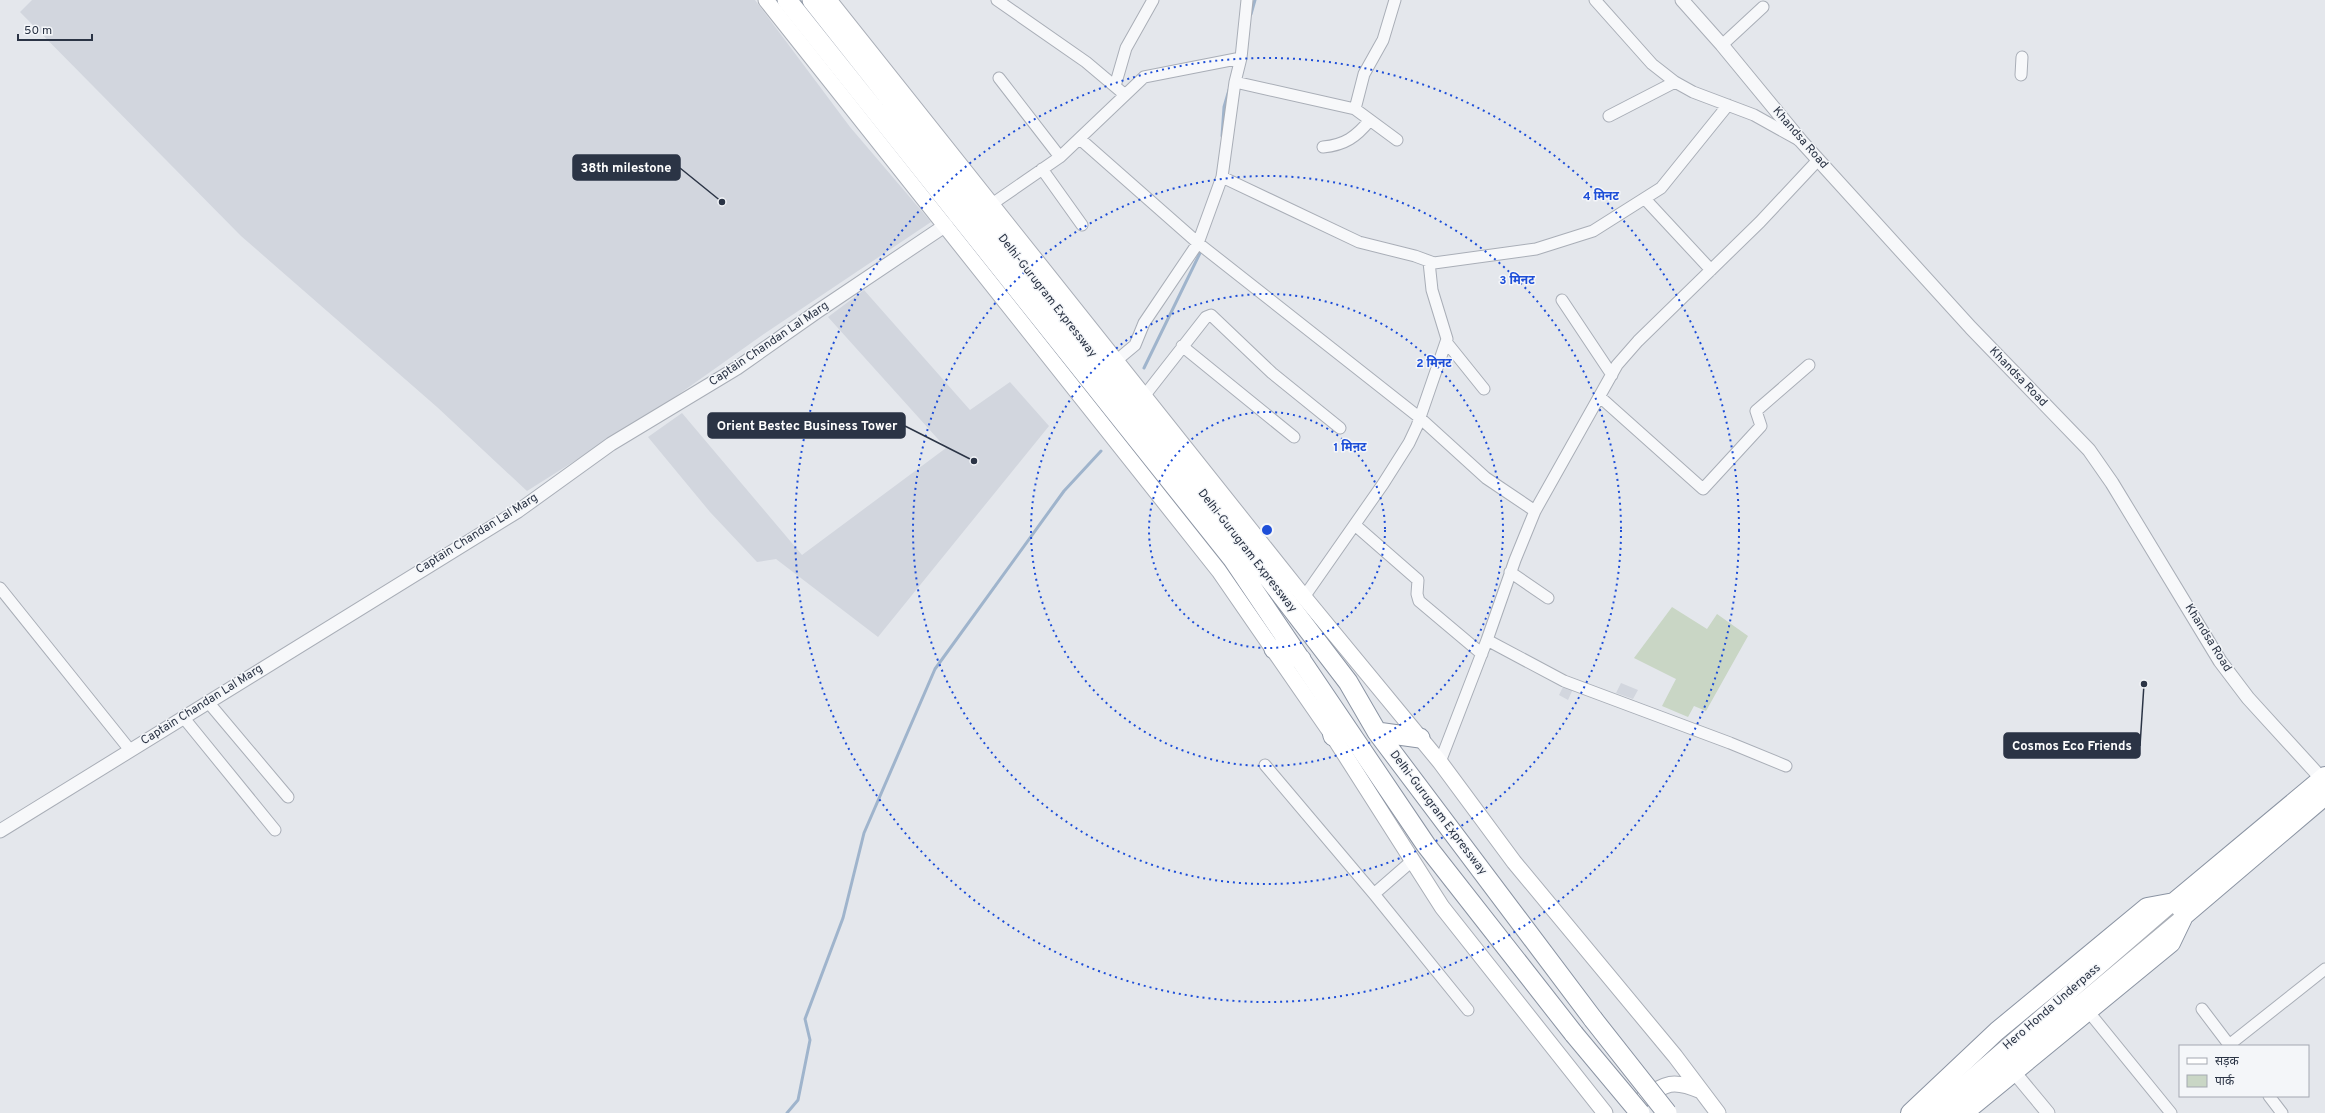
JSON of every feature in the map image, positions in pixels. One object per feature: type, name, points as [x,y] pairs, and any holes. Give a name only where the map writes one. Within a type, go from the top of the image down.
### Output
[{"type":"highway","name":"Delhi-Gurugram Expressway","points":[[787,0],[1232,558],[1426,845],[1574,1034],[1640,1113]]},
{"type":"highway","name":"Delhi-Gurugram Expressway","points":[[812,0],[1094,343],[1244,546],[1348,682],[1377,732],[1415,783],[1593,1019],[1668,1113]]},
{"type":"highway","points":[[1274,649],[1301,659]]},
{"type":"highway","points":[[1325,694],[1333,736]]},
{"type":"highway","points":[[1377,732],[1420,738]]},
{"type":"highway","points":[[1964,1113],[2171,944],[2179,909],[2323,777]]},
{"type":"highway","points":[[1910,1113],[1997,1031],[2147,907],[2179,909],[2325,796]]},
{"type":"main road","points":[[766,0],[1219,570],[1333,736],[1442,907],[1605,1113]]},
{"type":"main road","points":[[829,0],[992,204],[1094,343],[1117,360],[1304,597],[1440,762],[1514,862],[1703,1092],[1718,1113]]},
{"type":"main road","name":"Hero Honda Underpass","points":[[1930,1113],[2179,909]]},
{"type":"main road","name":"Hero Honda Underpass","points":[[1949,1113],[2179,909]]},
{"type":"main road","points":[[1634,1113],[1637,1103],[1666,1084],[1677,1082],[1686,1084],[1703,1092]]},
{"type":"street","points":[[998,0],[1086,62],[1124,94]]},
{"type":"street","points":[[1115,86],[1126,48],[1153,0]]},
{"type":"street","points":[[1355,109],[1364,74],[1383,40],[1395,0]]},
{"type":"street","points":[[1595,0],[1652,64],[1675,82],[1693,92],[1754,115],[1801,141]]},
{"type":"street","name":"Khandsa Road","points":[[1682,0],[1722,44],[1818,160],[1971,328],[2089,450],[2112,482],[2220,661],[2248,698],[2323,777]]},
{"type":"street","points":[[1117,360],[1135,345],[1144,323],[1198,243],[1222,177],[1235,82],[1241,58],[1249,3]]},
{"type":"street","points":[[1722,44],[1763,7]]},
{"type":"street","points":[[2021,74],[2022,56]]},
{"type":"street","points":[[992,204],[1060,157],[1080,139],[1124,94],[1150,74],[1174,72],[1241,58]]},
{"type":"street","points":[[999,78],[1060,157]]},
{"type":"street","points":[[1235,82],[1355,109],[1397,140]]},
{"type":"street","points":[[1609,116],[1675,82]]},
{"type":"street","points":[[1222,177],[1359,242],[1414,256],[1429,262],[1439,263],[1536,250],[1593,231],[1661,188],[1728,105]]},
{"type":"street","points":[[1323,147],[1335,146],[1350,140],[1370,120]]},
{"type":"street","points":[[1080,139],[1198,243],[1420,418],[1486,478],[1536,511]]},
{"type":"street","points":[[1440,762],[1482,654],[1510,572],[1536,511],[1617,365],[1638,341],[1711,270],[1818,160]]},
{"type":"street","points":[[1042,170],[1082,225]]},
{"type":"street","points":[[1645,198],[1711,270]]},
{"type":"street","name":"Captain Chandan Lal Marg","points":[[0,831],[518,511],[611,444],[737,368],[818,311],[946,225]]},
{"type":"street","points":[[1429,262],[1432,290],[1447,343],[1484,389]]},
{"type":"street","points":[[1562,300],[1612,375]]},
{"type":"street","points":[[1145,395],[1206,317],[1214,316],[1272,373],[1340,428]]},
{"type":"street","points":[[1304,597],[1356,525],[1409,443],[1420,418],[1447,343]]},
{"type":"street","points":[[1182,346],[1294,437]]},
{"type":"street","points":[[1600,397],[1703,489],[1761,426],[1756,411],[1810,365]]},
{"type":"street","points":[[1356,525],[1418,580],[1417,594],[1419,601],[1482,654]]},
{"type":"street","points":[[1510,572],[1548,598]]},
{"type":"street","points":[[0,588],[130,750]]},
{"type":"street","points":[[1487,640],[1564,681],[1730,742],[1786,766]]},
{"type":"street","points":[[208,702],[288,797]]},
{"type":"street","points":[[183,717],[275,830]]},
{"type":"street","points":[[1265,765],[1374,894],[1468,1010]]},
{"type":"street","points":[[1374,894],[1413,860]]},
{"type":"street","points":[[2231,1045],[2325,969]]},
{"type":"street","points":[[2202,1009],[2229,1045]]},
{"type":"street","points":[[2088,1012],[2171,1113]]},
{"type":"street","points":[[2014,1072],[2048,1113]]},
{"type":"street","points":[[2270,1097],[2282,1113]]},
{"type":"shaded area","points":[[32,0],[755,0],[850,127],[931,222],[761,336],[665,404],[527,491],[437,407],[241,236],[20,12]]},
{"type":"shaded area","points":[[864,290],[970,410],[1010,382],[1049,426],[878,637],[776,559],[757,562],[710,512],[648,437],[682,413],[802,555],[946,448],[828,317]]},
{"type":"shaded area","points":[[1621,683],[1638,690],[1633,699],[1616,693]]},
{"type":"shaded area","points":[[1564,685],[1573,689],[1568,700],[1559,695]]},
{"type":"green space","points":[[1672,607],[1707,629],[1717,614],[1748,636],[1706,711],[1694,706],[1688,717],[1662,706],[1676,679],[1634,658]]},
{"type":"waterway","points":[[1251,14],[1255,0]]},
{"type":"waterway","points":[[1222,136],[1224,107],[1229,90]]},
{"type":"waterway","points":[[1144,368],[1202,249]]},
{"type":"waterway","points":[[787,1113],[798,1100],[810,1040],[805,1019],[843,918],[864,833],[935,669],[1064,491],[1101,451]]},
{"type":"place","name":"38th milestone","points":[[722,202]]},
{"type":"place","name":"Orient Bestec Business Tower","points":[[974,461]]},
{"type":"place","name":"Cosmos Eco Friends","points":[[2144,684]]}]
